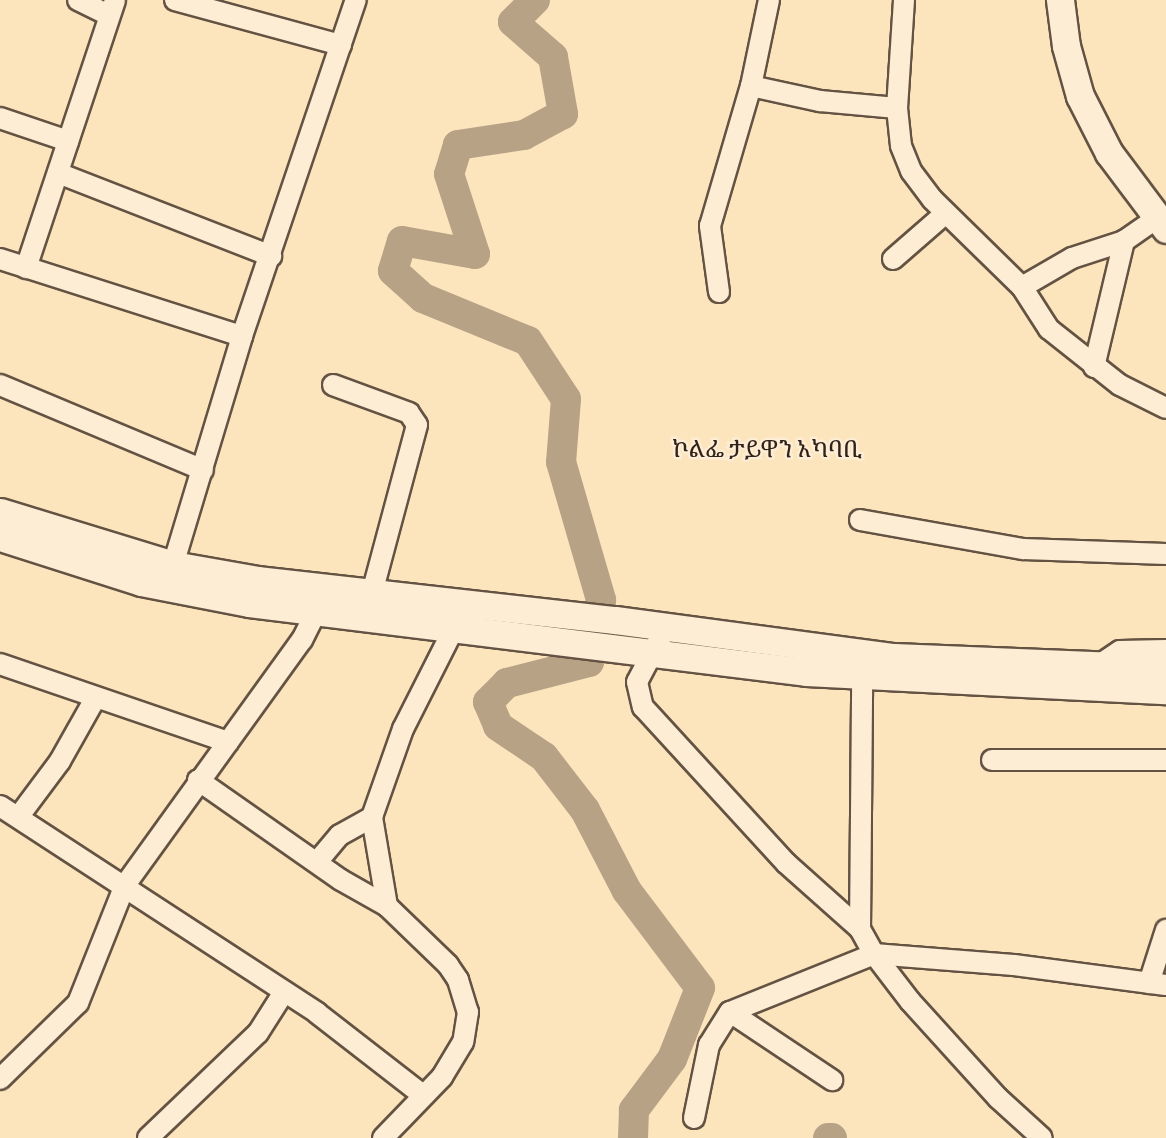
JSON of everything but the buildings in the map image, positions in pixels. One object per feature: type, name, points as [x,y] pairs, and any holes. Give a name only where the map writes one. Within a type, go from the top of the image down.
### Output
[{"type":"main road","points":[[1060,0],[1066,46],[1080,96],[1110,153],[1161,223]]},
{"type":"main road","points":[[0,513],[173,565],[454,628],[862,677],[1166,690]]},
{"type":"main road","points":[[0,537],[168,589],[321,599],[372,593],[615,620],[894,657],[1166,668]]},
{"type":"street","points":[[26,268],[112,7],[78,0]]},
{"type":"street","points":[[176,0],[341,45]]},
{"type":"street","points":[[173,565],[242,336],[356,0]]},
{"type":"street","points":[[719,292],[710,226],[751,86],[769,0]]},
{"type":"street","points":[[904,0],[897,108],[907,164],[945,213],[1022,287],[1049,329],[1094,367],[1166,408]]},
{"type":"street","points":[[751,86],[820,101],[897,108]]},
{"type":"street","points":[[0,118],[69,141]]},
{"type":"street","points":[[58,173],[271,256]]},
{"type":"street","points":[[893,259],[945,213]]},
{"type":"street","points":[[1022,287],[1072,258],[1124,241],[1161,223]]},
{"type":"street","points":[[1094,367],[1124,241]]},
{"type":"street","points":[[0,259],[242,336]]},
{"type":"street","points":[[0,385],[202,470]]},
{"type":"street","points":[[333,385],[409,413],[417,425],[372,593]]},
{"type":"street","points":[[860,520],[1023,549],[1166,554]]},
{"type":"street","points":[[0,1079],[78,1003],[125,885],[198,780],[228,742],[321,599]]},
{"type":"street","points":[[666,627],[655,652],[637,682],[643,707],[786,863],[860,929],[874,954],[949,1045],[1042,1138]]},
{"type":"street","points":[[387,906],[372,817],[403,729],[454,628]]},
{"type":"street","points":[[1099,665],[1120,651],[1166,650]]},
{"type":"street","points":[[0,664],[95,699],[228,742]]},
{"type":"street","points":[[860,929],[862,677]]},
{"type":"street","points":[[19,816],[60,761],[95,699]]},
{"type":"street","points":[[992,760],[1166,760]]},
{"type":"street","points":[[198,780],[387,906],[448,965],[467,1005],[468,1024],[462,1042],[442,1077],[383,1138]]},
{"type":"street","points":[[0,806],[125,885],[347,1035],[424,1096]]},
{"type":"street","points":[[318,862],[340,835],[372,817]]},
{"type":"street","points":[[694,1118],[709,1045],[730,1012],[874,954],[992,963],[1157,984],[1166,930]]},
{"type":"street","points":[[148,1138],[258,1033],[284,992]]},
{"type":"street","points":[[730,1012],[832,1080]]},
{"type":"waterway","points":[[535,0],[513,22],[553,57],[563,114],[524,135],[458,145],[449,174],[475,254],[402,241],[393,271],[423,298],[528,341],[566,399],[561,462],[601,600],[589,662],[507,683],[488,702],[498,726],[544,757],[585,810],[627,891],[700,988],[672,1059],[634,1110],[633,1138]]},
{"type":"district","name":"ኮልፌ ታይዋን አካባቢ","points":[[767,450]]}]
